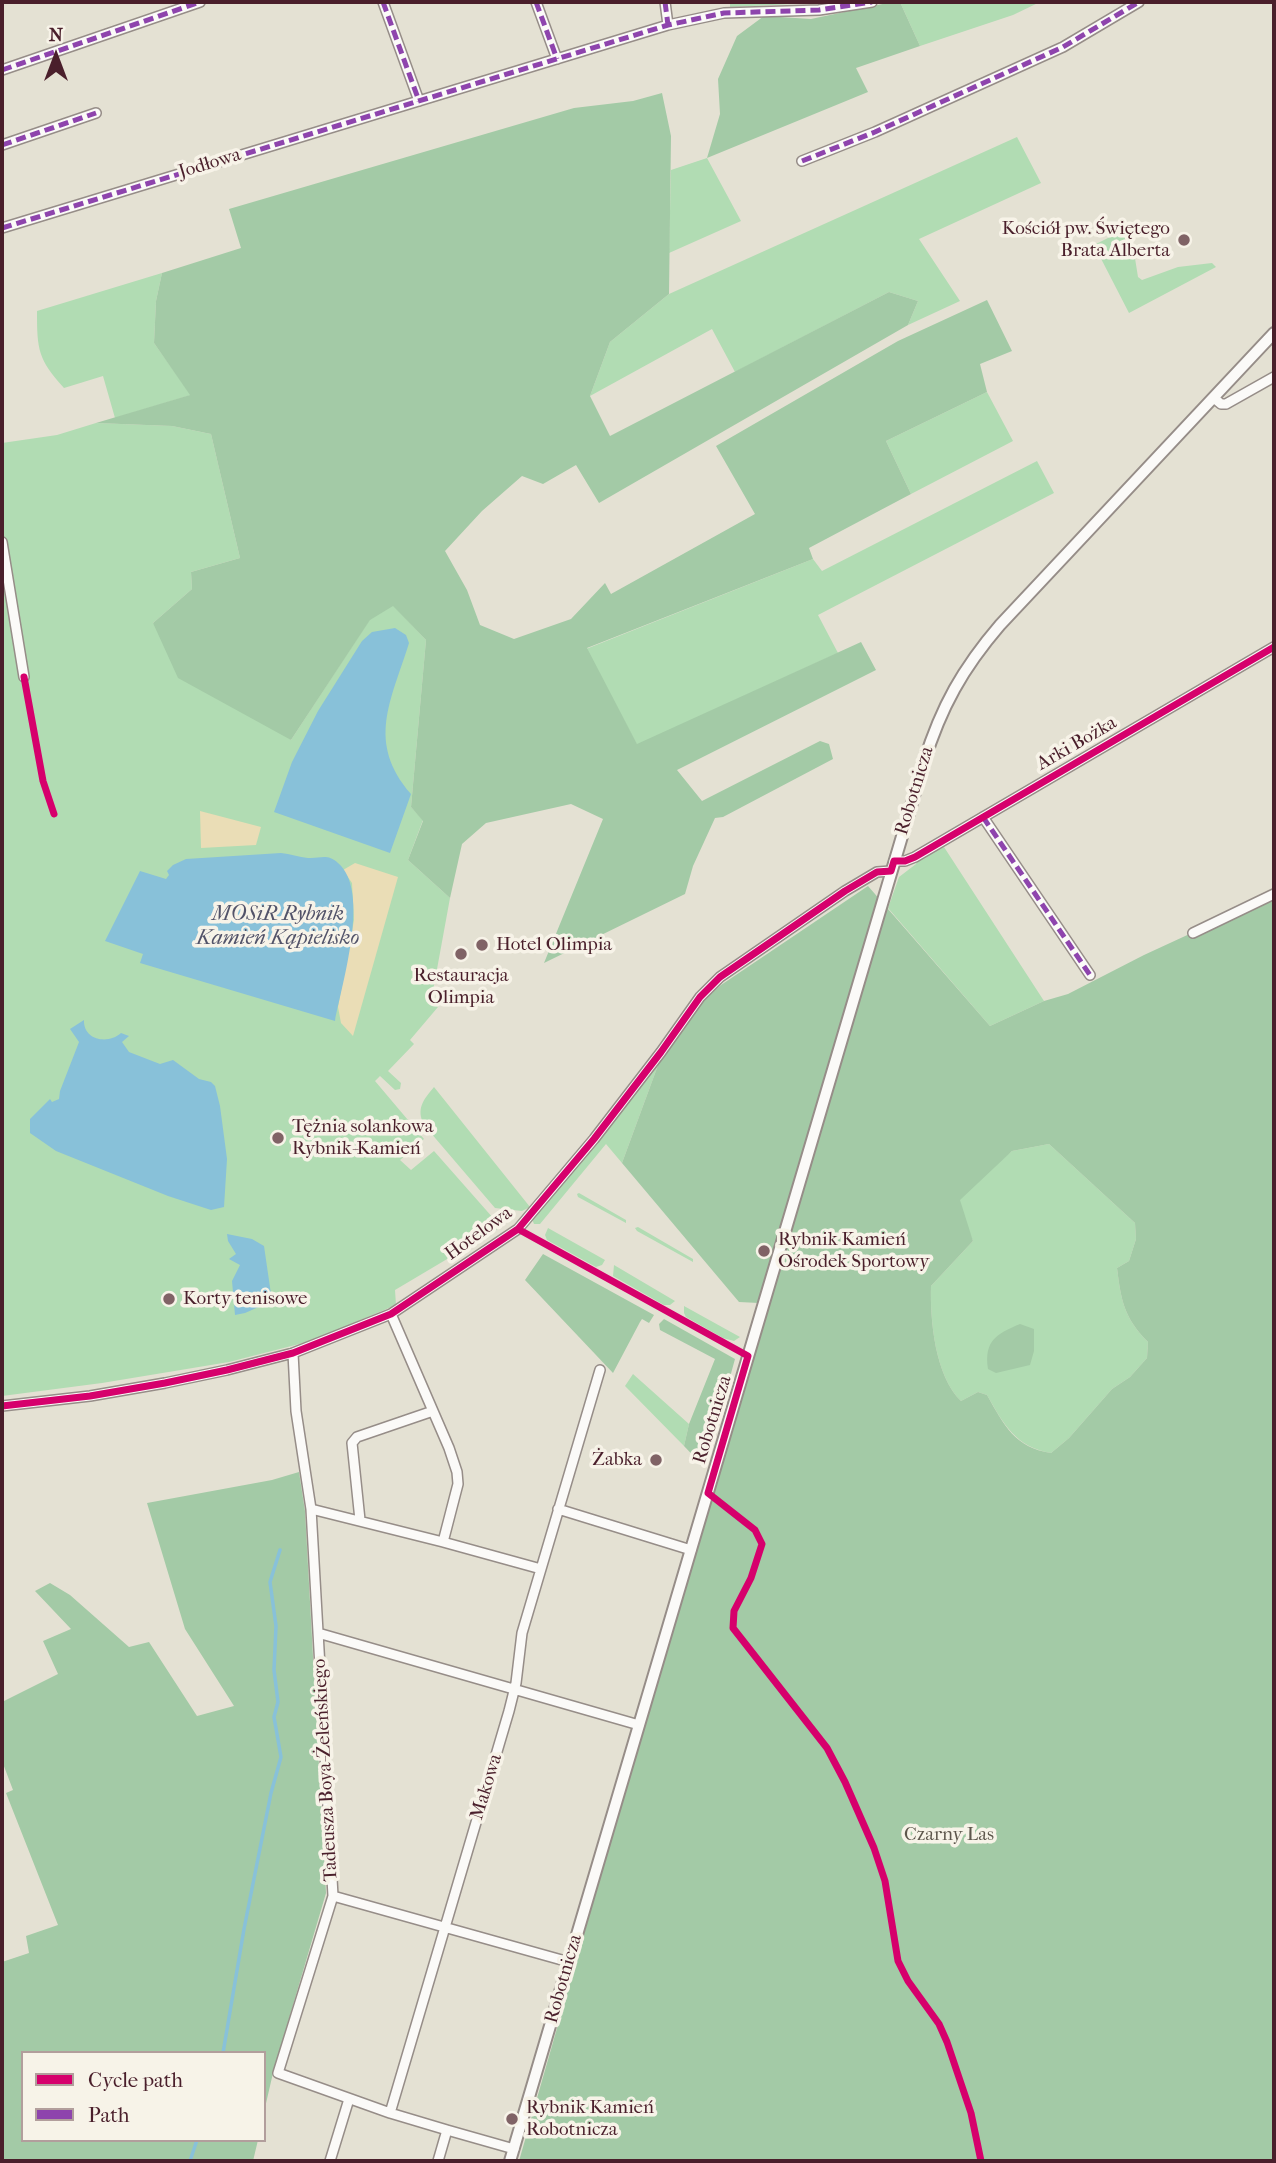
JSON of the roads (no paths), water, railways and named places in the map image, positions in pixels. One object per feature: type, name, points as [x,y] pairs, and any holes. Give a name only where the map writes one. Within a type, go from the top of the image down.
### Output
[{"type":"street","points":[[2,70],[200,2]]},
{"type":"street","points":[[383,2],[419,101]]},
{"type":"street","points":[[536,2],[557,59]]},
{"type":"street","points":[[665,2],[668,25]]},
{"type":"street","name":"Jodłowa","points":[[2,228],[668,25],[724,13],[819,10],[872,2]]},
{"type":"street","points":[[802,161],[875,132],[1063,47],[1139,2]]},
{"type":"street","points":[[2,145],[96,113]]},
{"type":"street","name":"Robotnicza","points":[[510,2161],[934,729],[951,692],[971,660],[1016,608],[1274,333]]},
{"type":"street","points":[[1214,398],[1221,404],[1226,404],[1274,377]]},
{"type":"street","points":[[2,542],[24,677]]},
{"type":"street","name":"Arki Bożka","points":[[893,866],[983,817],[1274,647]]},
{"type":"street","points":[[983,817],[1090,975]]},
{"type":"street","name":"Hotelowa","points":[[2,1406],[165,1383],[293,1353],[391,1314],[518,1229],[594,1139],[661,1052],[699,997],[720,977],[845,891],[893,866]]},
{"type":"street","points":[[1193,933],[1274,894]]},
{"type":"street","points":[[391,1314],[454,1462],[458,1483],[443,1542]]},
{"type":"street","name":"Tadeusza Boya-Żeleńskiego","points":[[293,1353],[296,1411],[311,1509],[333,1896],[278,2073],[390,2113]]},
{"type":"street","name":"Makowa","points":[[390,2113],[496,1759],[514,1689],[522,1633],[600,1370]]},
{"type":"street","points":[[360,1520],[352,1443],[357,1437],[433,1410]]},
{"type":"street","points":[[311,1509],[541,1569]]},
{"type":"street","points":[[558,1509],[691,1550]]},
{"type":"street","points":[[318,1633],[639,1725]]},
{"type":"street","points":[[333,1896],[569,1962]]},
{"type":"street","points":[[330,2161],[349,2099]]},
{"type":"street","points":[[390,2113],[514,2149]]},
{"type":"street","points":[[438,2161],[447,2130]]},
{"type":"water","points":[[395,628],[406,635],[409,643],[390,703],[386,739],[389,757],[397,775],[411,794],[390,853],[274,812],[292,762],[318,711],[362,641],[372,632]]},
{"type":"water","name":"MOSiR Rybnik Kamień Kąpielisko","points":[[281,853],[308,858],[330,858],[338,863],[348,876],[352,894],[351,938],[335,1021],[140,963],[143,954],[105,941],[140,871],[166,879],[169,875],[167,871],[173,865],[186,859]]},
{"type":"water","points":[[84,1020],[88,1032],[97,1039],[110,1039],[121,1033],[129,1036],[122,1042],[129,1052],[160,1064],[173,1060],[199,1079],[215,1086],[227,1159],[224,1207],[211,1210],[168,1196],[56,1151],[30,1133],[30,1119],[50,1099],[52,1102],[59,1099],[79,1042],[70,1029]]},
{"type":"water","points":[[227,1234],[252,1239],[264,1246],[272,1301],[235,1315],[232,1281],[240,1265],[229,1259],[236,1254]]},
{"type":"waterway","points":[[223,2051],[244,1929],[271,1793],[281,1757],[274,1717],[278,1702],[274,1670],[276,1626],[270,1582],[280,1550]]},
{"type":"waterway","points":[[190,2161],[196,2142]]},
{"type":"place","name":"Kościół pw. Świętego Brata Alberta","points":[[1184,240]]},
{"type":"place","name":"Hotel Olimpia","points":[[482,945]]},
{"type":"place","name":"Restauracja Olimpia","points":[[461,954]]},
{"type":"place","name":"Tężnia solankowa Rybnik-Kamień","points":[[278,1138]]},
{"type":"place","name":"Rybnik Kamień Ośrodek Sportowy","points":[[764,1251]]},
{"type":"place","name":"Korty tenisowe","points":[[169,1299]]},
{"type":"place","name":"Żabka","points":[[656,1460]]},
{"type":"place","name":"Rybnik Kamień Robotnicza","points":[[512,2119]]},
{"type":"park label","name":"Czarny Las","points":[[949,1835]]}]
